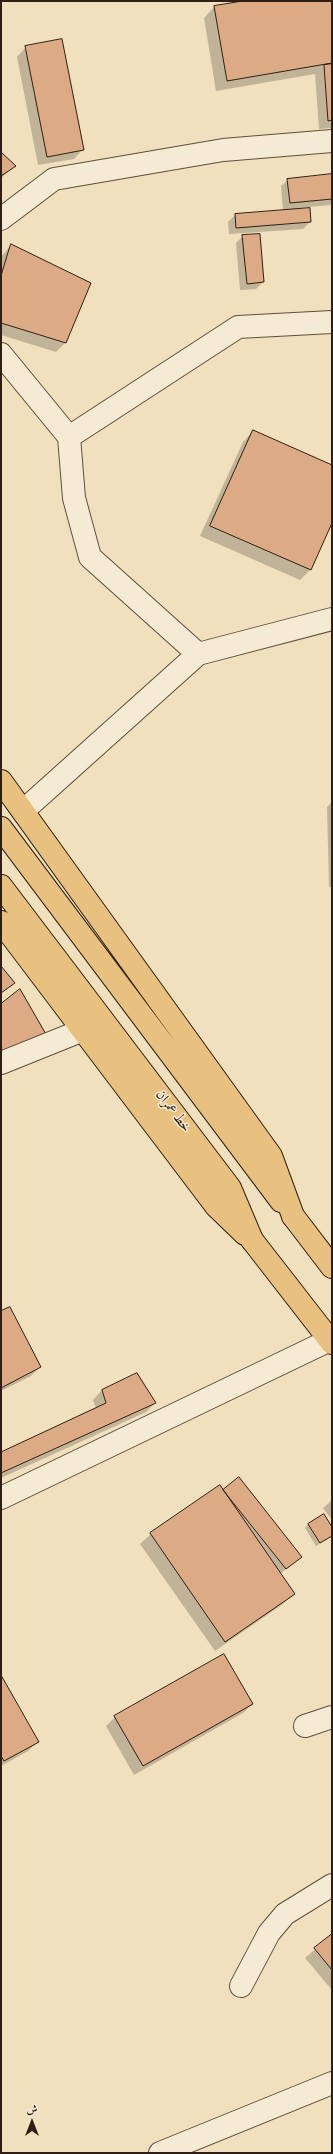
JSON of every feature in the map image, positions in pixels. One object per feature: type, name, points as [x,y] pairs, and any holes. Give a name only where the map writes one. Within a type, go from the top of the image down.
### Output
[{"type":"main road","points":[[1,781],[271,1156],[293,1216]]},
{"type":"main road","points":[[1,828],[257,1171],[332,1267]]},
{"type":"main road","name":"خط عمران","points":[[1,886],[230,1188],[252,1240],[331,1341]]},
{"type":"main road","points":[[1,922],[216,1206],[252,1240]]},
{"type":"street","points":[[1,220],[54,179],[223,150],[332,142]]},
{"type":"street","points":[[69,437],[238,327],[332,322]]},
{"type":"street","points":[[1,354],[69,437],[74,498],[90,557],[198,654]]},
{"type":"street","points":[[23,811],[198,654],[332,619]]},
{"type":"street","points":[[1,1063],[83,1030]]},
{"type":"street","points":[[1,1498],[331,1341]]},
{"type":"street","points":[[305,1726],[332,1717]]},
{"type":"street","points":[[241,1986],[270,1933],[285,1914],[332,1885]]},
{"type":"street","points":[[160,2153],[332,2082]]},
{"type":"building","points":[[243,1],[332,1],[332,63],[227,81],[214,6]]},
{"type":"building","points":[[62,39],[84,150],[47,157],[25,46]]},
{"type":"building","points":[[332,64],[332,120],[328,121],[324,65]]},
{"type":"building","points":[[1,152],[16,166],[1,176]]},
{"type":"building","points":[[332,174],[332,199],[290,203],[287,179]]},
{"type":"building","points":[[310,208],[311,222],[236,228],[235,214]]},
{"type":"building","points":[[260,234],[264,282],[247,284],[242,235]]},
{"type":"building","points":[[11,244],[91,283],[66,343],[1,323],[1,276]]},
{"type":"building","points":[[253,430],[332,465],[332,523],[311,570],[210,526]]},
{"type":"building","points":[[1,966],[15,983],[1,993]]},
{"type":"building","points":[[20,989],[47,1036],[1,1053],[1,1004]]},
{"type":"building","points":[[10,1307],[41,1367],[1,1388],[1,1311]]},
{"type":"building","points":[[137,1373],[156,1403],[1,1473],[1,1452],[106,1403],[102,1390]]},
{"type":"building","points":[[239,1477],[302,1557],[286,1569],[223,1490]]},
{"type":"building","points":[[220,1485],[295,1594],[225,1642],[150,1533]]},
{"type":"building","points":[[324,1514],[332,1527],[332,1536],[320,1543],[308,1524]]},
{"type":"building","points":[[224,1654],[253,1704],[143,1766],[114,1716]]},
{"type":"building","points":[[1,1675],[39,1742],[4,1761],[1,1756]]},
{"type":"building","points":[[332,1934],[332,1970],[314,1948]]}]
